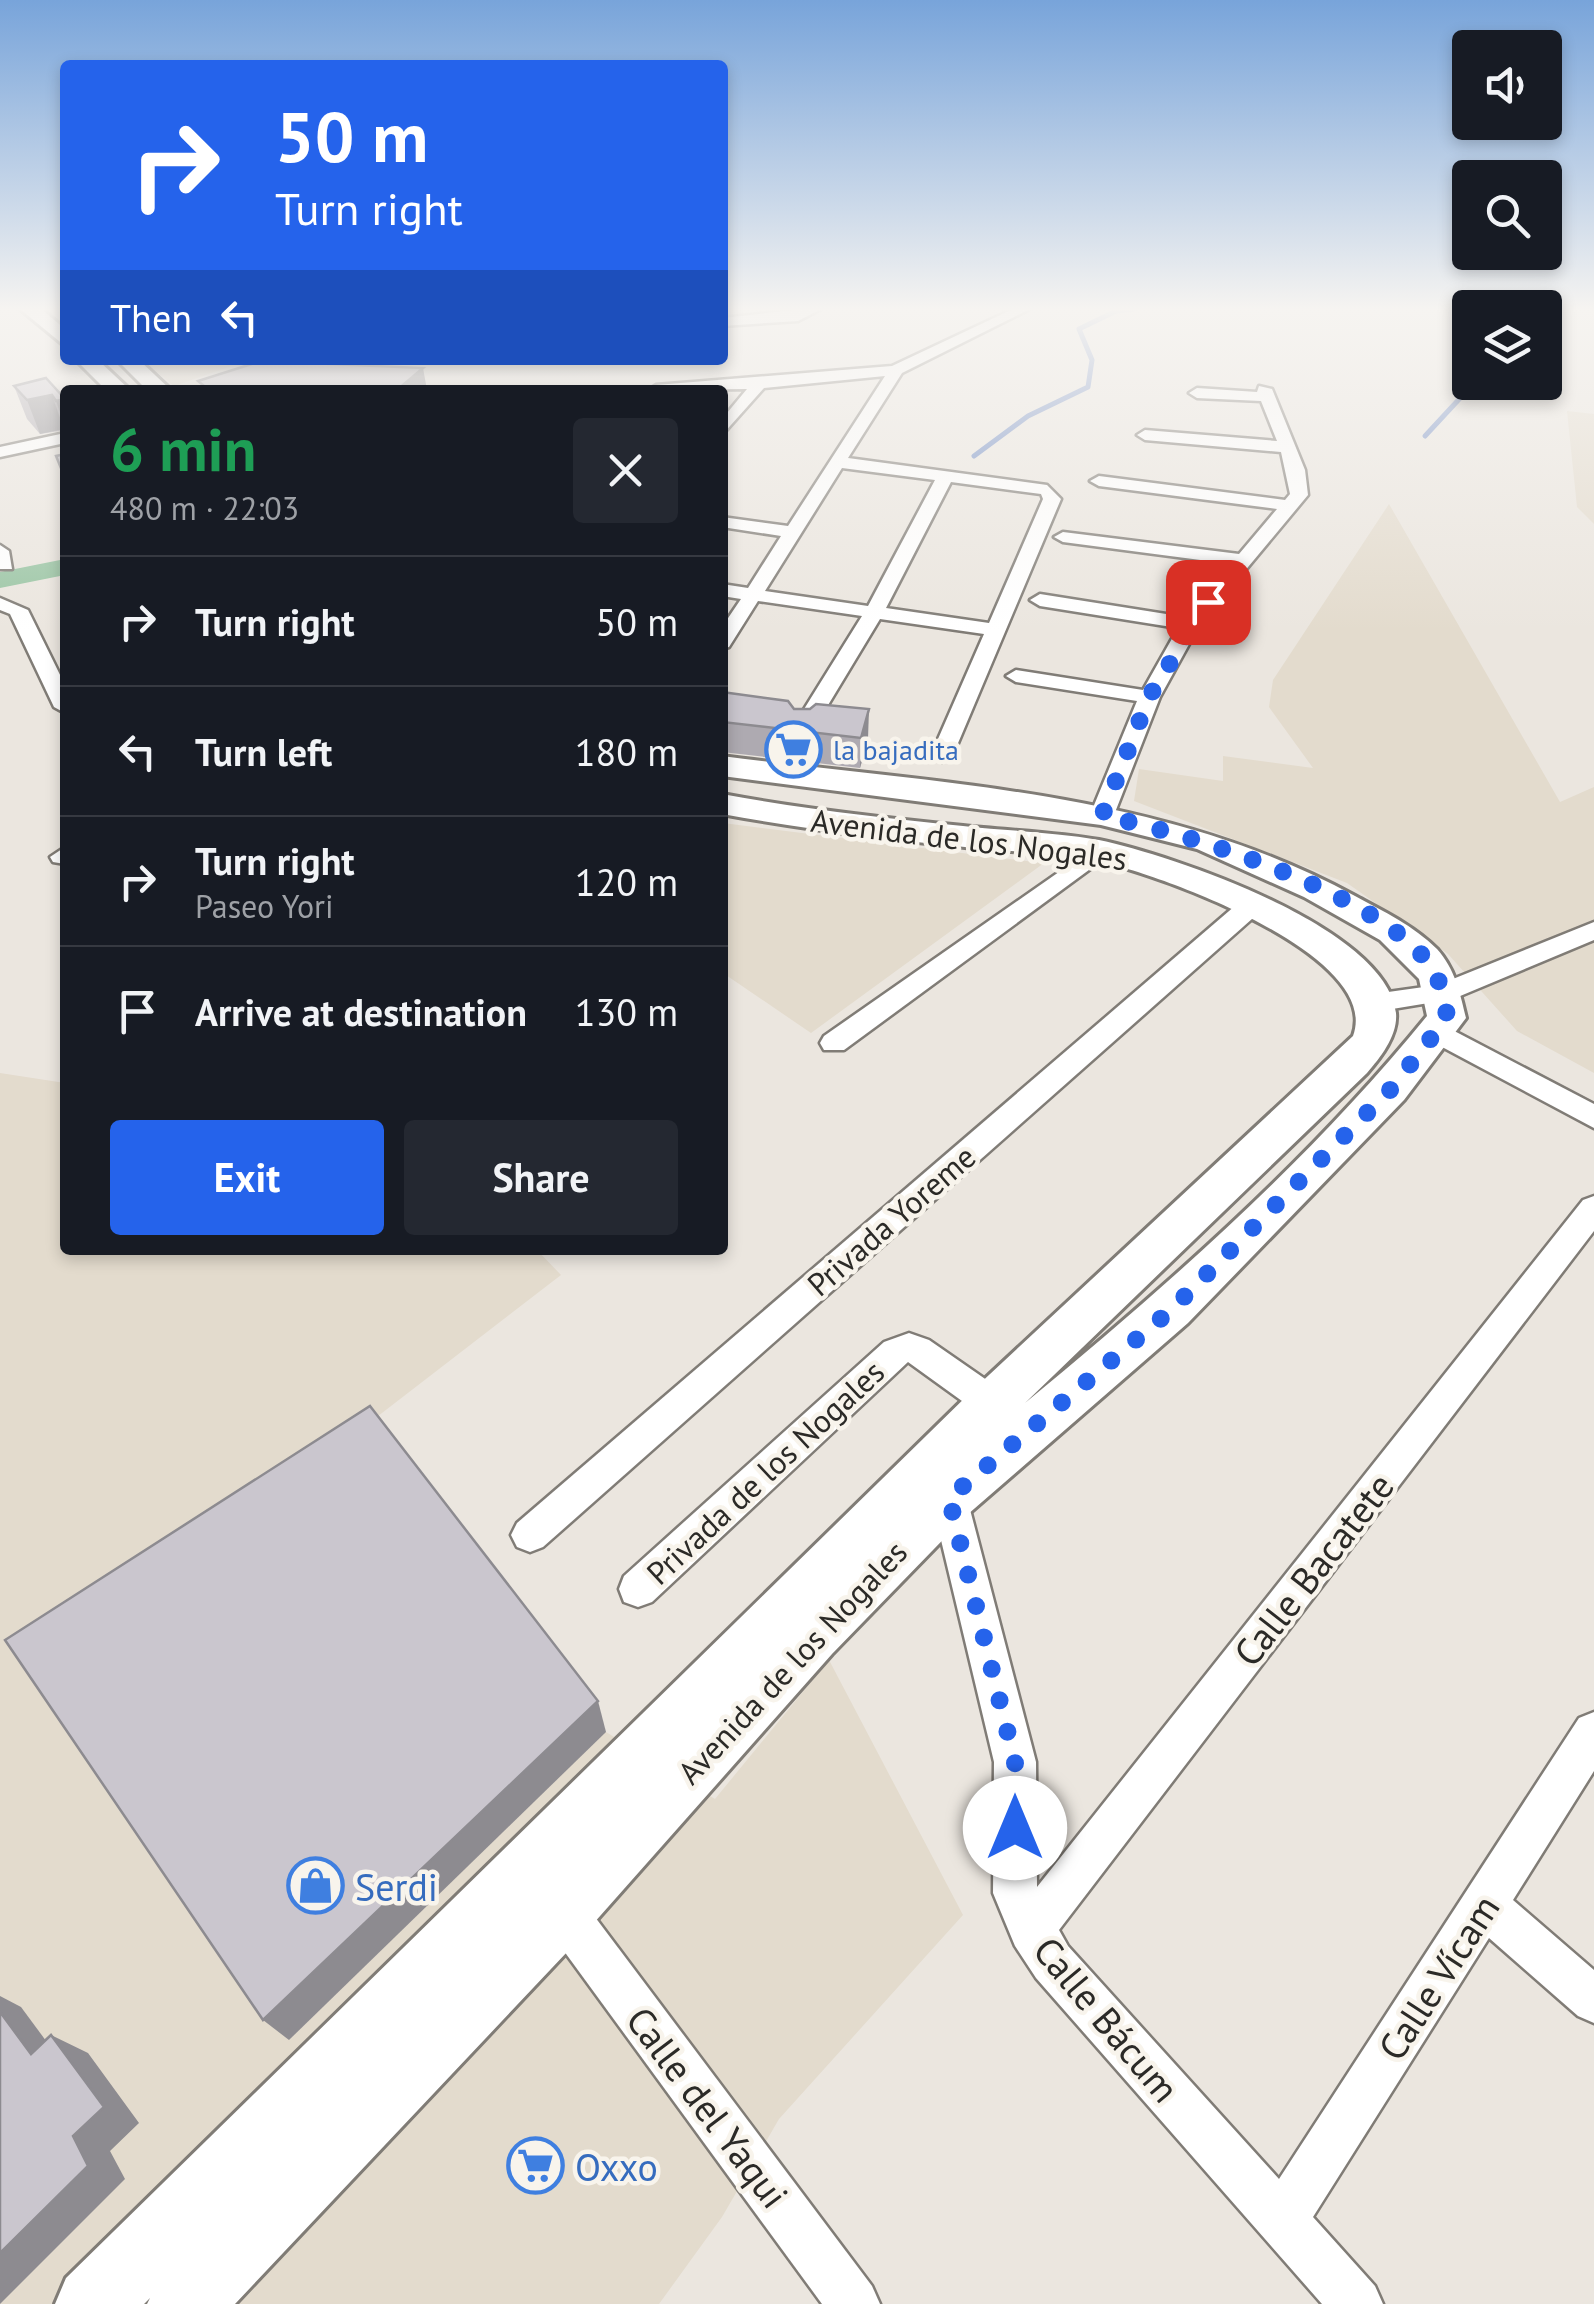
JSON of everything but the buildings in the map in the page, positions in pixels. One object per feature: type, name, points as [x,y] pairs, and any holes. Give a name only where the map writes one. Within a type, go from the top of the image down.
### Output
[{"type":"main road","name":"Avenida de los Nogales","points":[[92,2304],[992,1403],[1353,1063],[1376,1029],[1374,1003],[1352,970],[1333,956],[1252,905],[1183,876],[1100,833],[728,767]]},
{"type":"main road","name":"Avenida de los Nogales","points":[[184,2304],[563,1911],[812,1635],[949,1498],[1171,1310],[1390,1090],[1441,1013],[1425,959],[1393,932],[1316,889],[1209,842],[1100,833],[895,830],[728,805]]},
{"type":"main road","points":[[1333,956],[1393,932]]},
{"type":"street","points":[[728,634],[866,417]]},
{"type":"street","points":[[834,1043],[1100,833],[1149,697],[1190,624],[1291,506],[1300,483],[1274,417]]},
{"type":"street","points":[[1146,434],[1286,446]]},
{"type":"street","points":[[60,439],[0,454],[0,463],[60,449]]},
{"type":"street","points":[[836,462],[1048,490],[1052,499],[942,755]]},
{"type":"street","points":[[802,730],[875,611],[946,474]]},
{"type":"street","points":[[1099,481],[1291,506]]},
{"type":"street","points":[[728,523],[792,532]]},
{"type":"street","points":[[1063,537],[1242,560]]},
{"type":"street","points":[[728,591],[995,630]]},
{"type":"street","points":[[1040,600],[1190,624]]},
{"type":"street","points":[[0,604],[18,610],[60,697]]},
{"type":"street","points":[[1016,676],[1149,697]]},
{"type":"street","name":"Privada Yoreme","points":[[530,1535],[1252,905]]},
{"type":"street","points":[[1441,1013],[1594,930]]},
{"type":"street","points":[[1374,1003],[1441,1013],[1594,1117]]},
{"type":"street","name":"Calle Bacatete","points":[[1031,1930],[1594,1208]]},
{"type":"street","name":"Privada de los Nogales","points":[[638,1588],[902,1348],[917,1350],[992,1403]]},
{"type":"street","name":"Calle Bácum","points":[[949,1498],[1015,1762],[1015,1893],[1031,1930],[1052,1962],[1357,2304]]},
{"type":"street","name":"Calle Vícam","points":[[1282,2220],[1594,1733]]},
{"type":"street","name":"Calle del Yaqui","points":[[527,1870],[563,1911],[854,2304]]},
{"type":"street","points":[[1485,1905],[1594,2000]]},
{"type":"shaded area","points":[[1568,417],[1594,417],[1594,524],[1577,507]]},
{"type":"shaded area","points":[[1389,504],[1560,802],[1594,787],[1594,1073],[1517,1031],[1448,954],[1347,883],[1134,801],[1139,769],[1223,781],[1223,756],[1313,768],[1269,707],[1273,680]]},
{"type":"shaded area","points":[[728,824],[1044,863],[811,1033],[728,976]]},
{"type":"shaded area","points":[[0,1073],[60,1082],[60,1255],[542,1255],[561,1275],[369,1423],[606,1732],[715,1799],[829,1660],[963,1915],[779,2119],[722,2217],[659,2304],[0,2304]]},
{"type":"green space","points":[[60,560],[60,576],[0,588],[0,572]]},
{"type":"waterway","points":[[974,456],[1027,417]]},
{"type":"waterway","points":[[1425,436],[1443,417]]},
{"type":"place","name":"la bajadita","points":[[794,749]]},
{"type":"place","name":"Serdi","points":[[316,1886]]},
{"type":"place","name":"Oxxo","points":[[536,2166]]},
{"type":"route","points":[[1015,1828],[1015,1762],[949,1498],[1171,1310],[1390,1090],[1440,1033],[1447,1018],[1438,978],[1425,959],[1393,932],[1356,910],[1209,842],[1158,826],[1102,816],[1149,697],[1190,624],[1208,602]]}]
